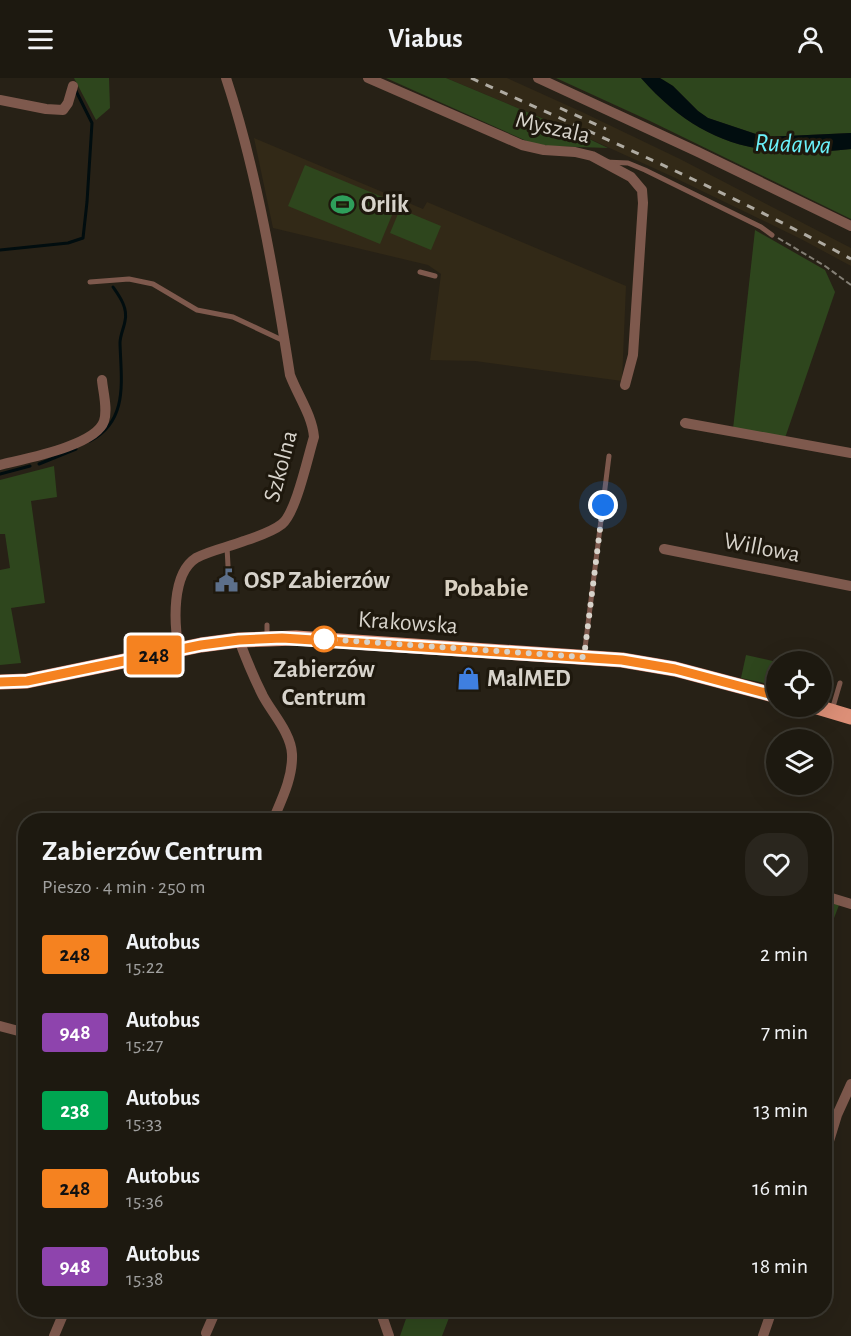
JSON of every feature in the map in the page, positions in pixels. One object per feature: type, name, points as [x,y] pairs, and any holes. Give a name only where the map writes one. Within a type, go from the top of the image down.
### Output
[{"type":"main road","name":"Krakowska","points":[[0,682],[27,681],[239,640],[267,632],[296,638],[584,657],[661,666],[766,693]]},
{"type":"main road","points":[[832,712],[851,717]]},
{"type":"street","name":"Szkolna","points":[[178,650],[175,625],[176,597],[183,577],[194,560],[207,553],[258,536],[282,524],[289,516],[314,437],[308,413],[290,375],[259,209],[238,114],[226,78]]},
{"type":"street","name":"Myszala","points":[[368,78],[522,145],[592,156],[631,177],[642,190],[634,339],[630,370],[625,385]]},
{"type":"street","points":[[538,78],[851,226]]},
{"type":"street","points":[[0,100],[63,110],[68,103],[73,86]]},
{"type":"street","points":[[0,465],[59,450],[98,429],[104,423],[105,413],[102,380]]},
{"type":"street","points":[[685,423],[851,453]]},
{"type":"street","name":"Willowa","points":[[664,549],[851,586]]},
{"type":"street","points":[[239,640],[262,695],[291,748],[287,786],[276,813]]},
{"type":"street","points":[[832,898],[851,904]]},
{"type":"street","points":[[0,1026],[18,1031]]},
{"type":"street","points":[[832,1131],[851,1084]]},
{"type":"street","points":[[54,1336],[62,1317]]},
{"type":"street","points":[[206,1333],[213,1317]]},
{"type":"street","points":[[382,1317],[389,1336]]},
{"type":"street","points":[[763,1336],[770,1317]]},
{"type":"lane","points":[[604,162],[628,163],[645,170],[762,227],[772,235]]},
{"type":"lane","points":[[420,272],[435,276]]},
{"type":"lane","points":[[90,282],[129,279],[153,284],[197,310],[233,318],[284,341]]},
{"type":"lane","points":[[584,657],[609,456]]},
{"type":"lane","points":[[226,547],[228,566]]},
{"type":"lane","points":[[832,712],[840,683]]},
{"type":"path","points":[[772,235],[825,266],[851,285]]},
{"type":"shaded area","points":[[446,78],[507,78],[582,112],[680,159],[851,248],[851,266],[671,176],[568,129]]},
{"type":"shaded area","points":[[254,138],[423,209],[427,202],[626,286],[622,381],[475,361],[430,360],[441,274],[428,265],[273,228]]},
{"type":"green space","points":[[74,78],[109,78],[110,108],[96,120]]},
{"type":"green space","points":[[386,78],[446,78],[608,148],[548,146],[531,143]]},
{"type":"green space","points":[[556,78],[641,78],[687,120],[736,143],[789,152],[851,149],[851,219],[650,121]]},
{"type":"green space","points":[[660,78],[851,78],[851,133],[765,137],[708,118],[673,86]]},
{"type":"green space","name":"Orlik","points":[[305,165],[397,203],[380,244],[288,206]]},
{"type":"green space","points":[[400,209],[441,226],[431,250],[390,233]]},
{"type":"green space","points":[[755,230],[825,270],[835,292],[785,438],[733,429]]},
{"type":"green space","points":[[54,466],[57,497],[31,501],[45,603],[11,608],[21,663],[0,665],[0,570],[10,568],[5,534],[0,534],[0,480]]},
{"type":"green space","points":[[746,655],[766,660],[766,684],[741,678]]},
{"type":"green space","points":[[832,902],[839,905],[832,924]]},
{"type":"green space","points":[[407,1317],[449,1317],[442,1336],[400,1336]]},
{"type":"water","name":"Rudawa","points":[[641,78],[660,78],[673,86],[708,118],[765,137],[851,133],[851,149],[789,152],[736,143],[687,120]]},
{"type":"waterway","points":[[0,250],[68,243],[83,238],[92,123],[76,91]]},
{"type":"waterway","points":[[90,441],[103,433],[111,422],[120,398],[120,340],[125,312],[121,299],[113,287]]},
{"type":"waterway","points":[[39,464],[76,449]]},
{"type":"waterway","points":[[0,474],[30,466]]},
{"type":"railway","points":[[471,78],[710,188],[851,259]]},
{"type":"railway","points":[[560,108],[606,129]]},
{"type":"bus line","name":"248","points":[[0,682],[27,681],[201,645],[239,640],[296,638],[622,660],[654,664],[766,693]]},
{"type":"place","name":"Orlik","points":[[343,204]]},
{"type":"place","name":"OSP Zabierzów","points":[[226,580]]},
{"type":"place","name":"Zabierzów Centrum","points":[[324,639]]},
{"type":"place","name":"MalMED","points":[[469,678]]},
{"type":"district","name":"Pobabie","points":[[486,587]]},
{"type":"route","points":[[324,639],[584,657],[603,505]]}]
